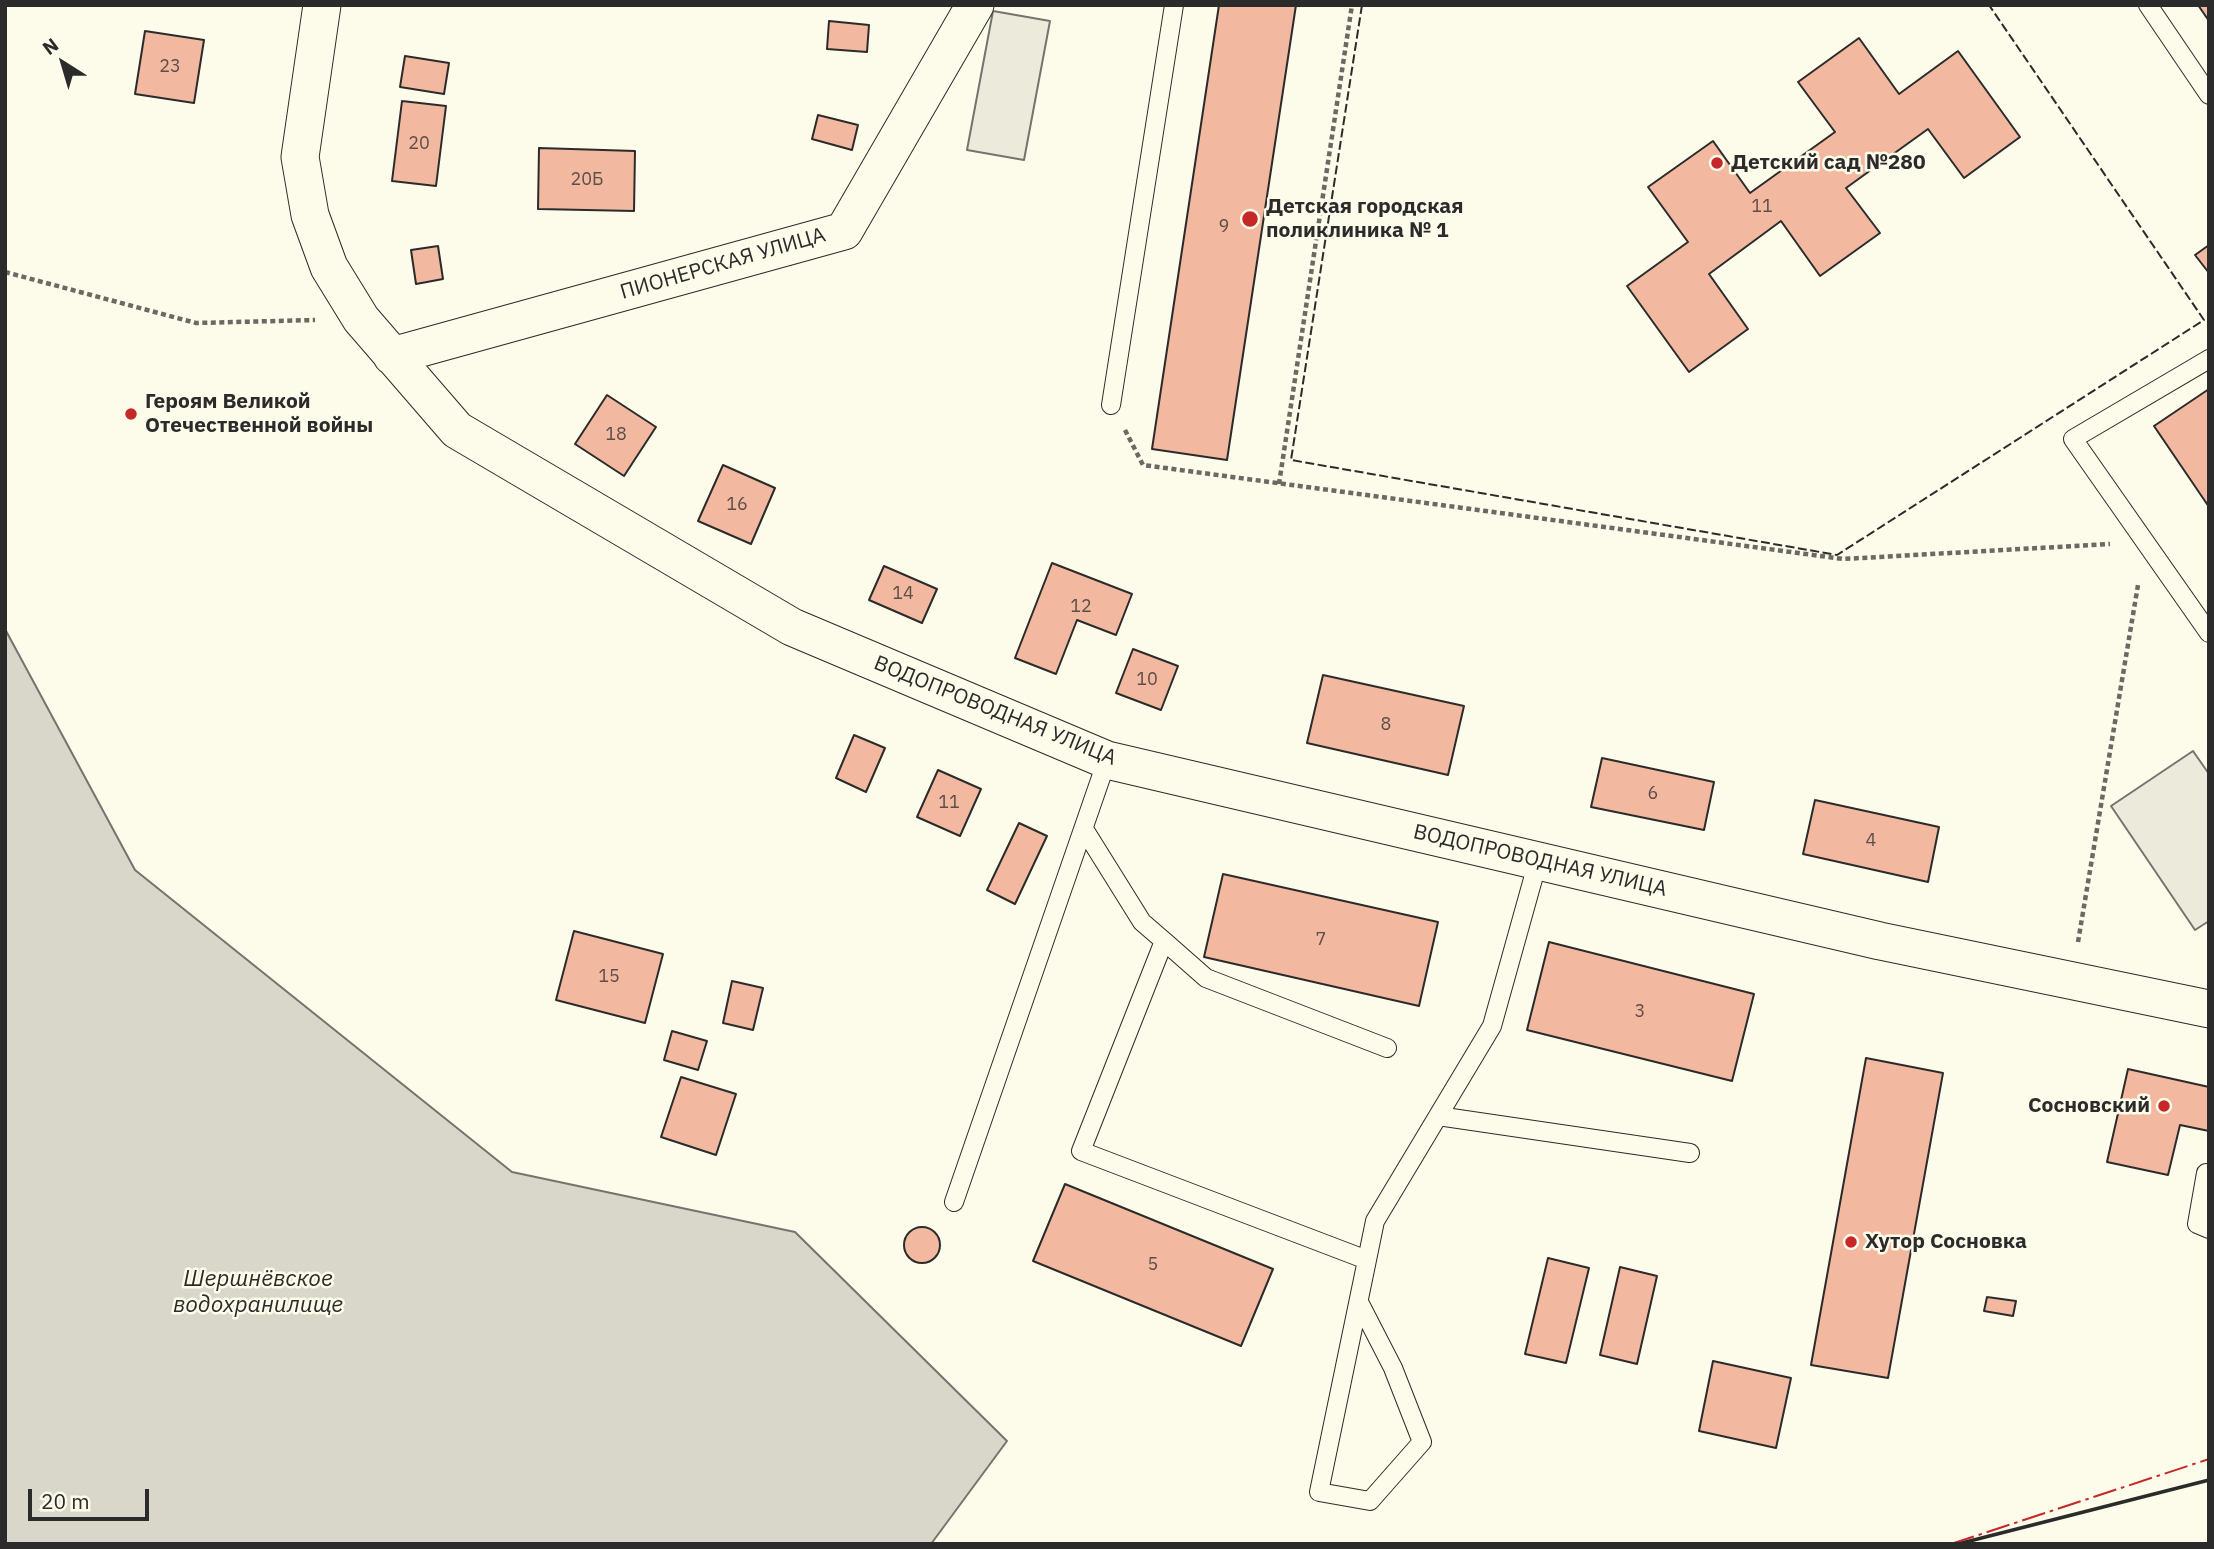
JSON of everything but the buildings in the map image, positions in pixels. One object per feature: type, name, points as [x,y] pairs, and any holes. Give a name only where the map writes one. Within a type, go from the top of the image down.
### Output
[{"type":"street","name":"ВОДОПРОВОДНАЯ УЛИЦА","points":[[322,5],[300,157],[310,215],[329,267],[361,319],[457,430],[792,627],[1107,760],[1880,940],[2209,1009]]},
{"type":"street","name":"ПИОНЕРСКАЯ УЛИЦА","points":[[392,356],[844,231],[975,5]]},
{"type":"lane","points":[[1111,405],[1174,5]]},
{"type":"lane","points":[[2148,5],[2209,95]]},
{"type":"lane","points":[[2209,359],[2073,439],[2209,633]]},
{"type":"lane","points":[[954,1202],[1107,760]]},
{"type":"lane","points":[[1084,828],[1142,922],[1206,978],[1387,1048]]},
{"type":"lane","points":[[1359,1302],[1393,1368],[1422,1442],[1370,1501],[1319,1492],[1375,1221],[1492,1026],[1538,861]]},
{"type":"lane","points":[[1164,941],[1081,1151],[1367,1260]]},
{"type":"lane","points":[[1438,1116],[1690,1153]]},
{"type":"lane","points":[[2206,1173],[2197,1224],[2209,1229]]},
{"type":"path","points":[[1279,484],[1352,5]]},
{"type":"path","points":[[5,272],[196,323],[361,319]]},
{"type":"path","points":[[1111,405],[1143,465],[1843,559],[2145,542],[2071,980]]},
{"type":"shaded area","points":[[993,11],[1050,21],[1024,160],[967,150]]},
{"type":"shaded area","points":[[2193,751],[2209,774],[2209,921],[2195,930],[2111,806]]},
{"type":"water","name":"Шершнёвское водохранилище","points":[[5,629],[135,870],[512,1172],[795,1232],[1007,1441],[931,1544],[5,1544]]},
{"type":"fence","points":[[1362,5],[1291,460],[1837,555],[2204,320],[1989,5]]},
{"type":"wall","points":[[1958,1544],[2209,1480]]},
{"type":"power","points":[[1951,1544],[2209,1459]]},
{"type":"place","name":"Детский сад №280","points":[[1717,163]]},
{"type":"place","name":"Детская городская поликлиника № 1","points":[[1250,219]]},
{"type":"place","name":"Героям Великой Отечественной войны","points":[[131,414]]},
{"type":"place","name":"Сосновский","points":[[2164,1106]]},
{"type":"place","name":"Хутор Сосновка","points":[[1851,1242]]}]
